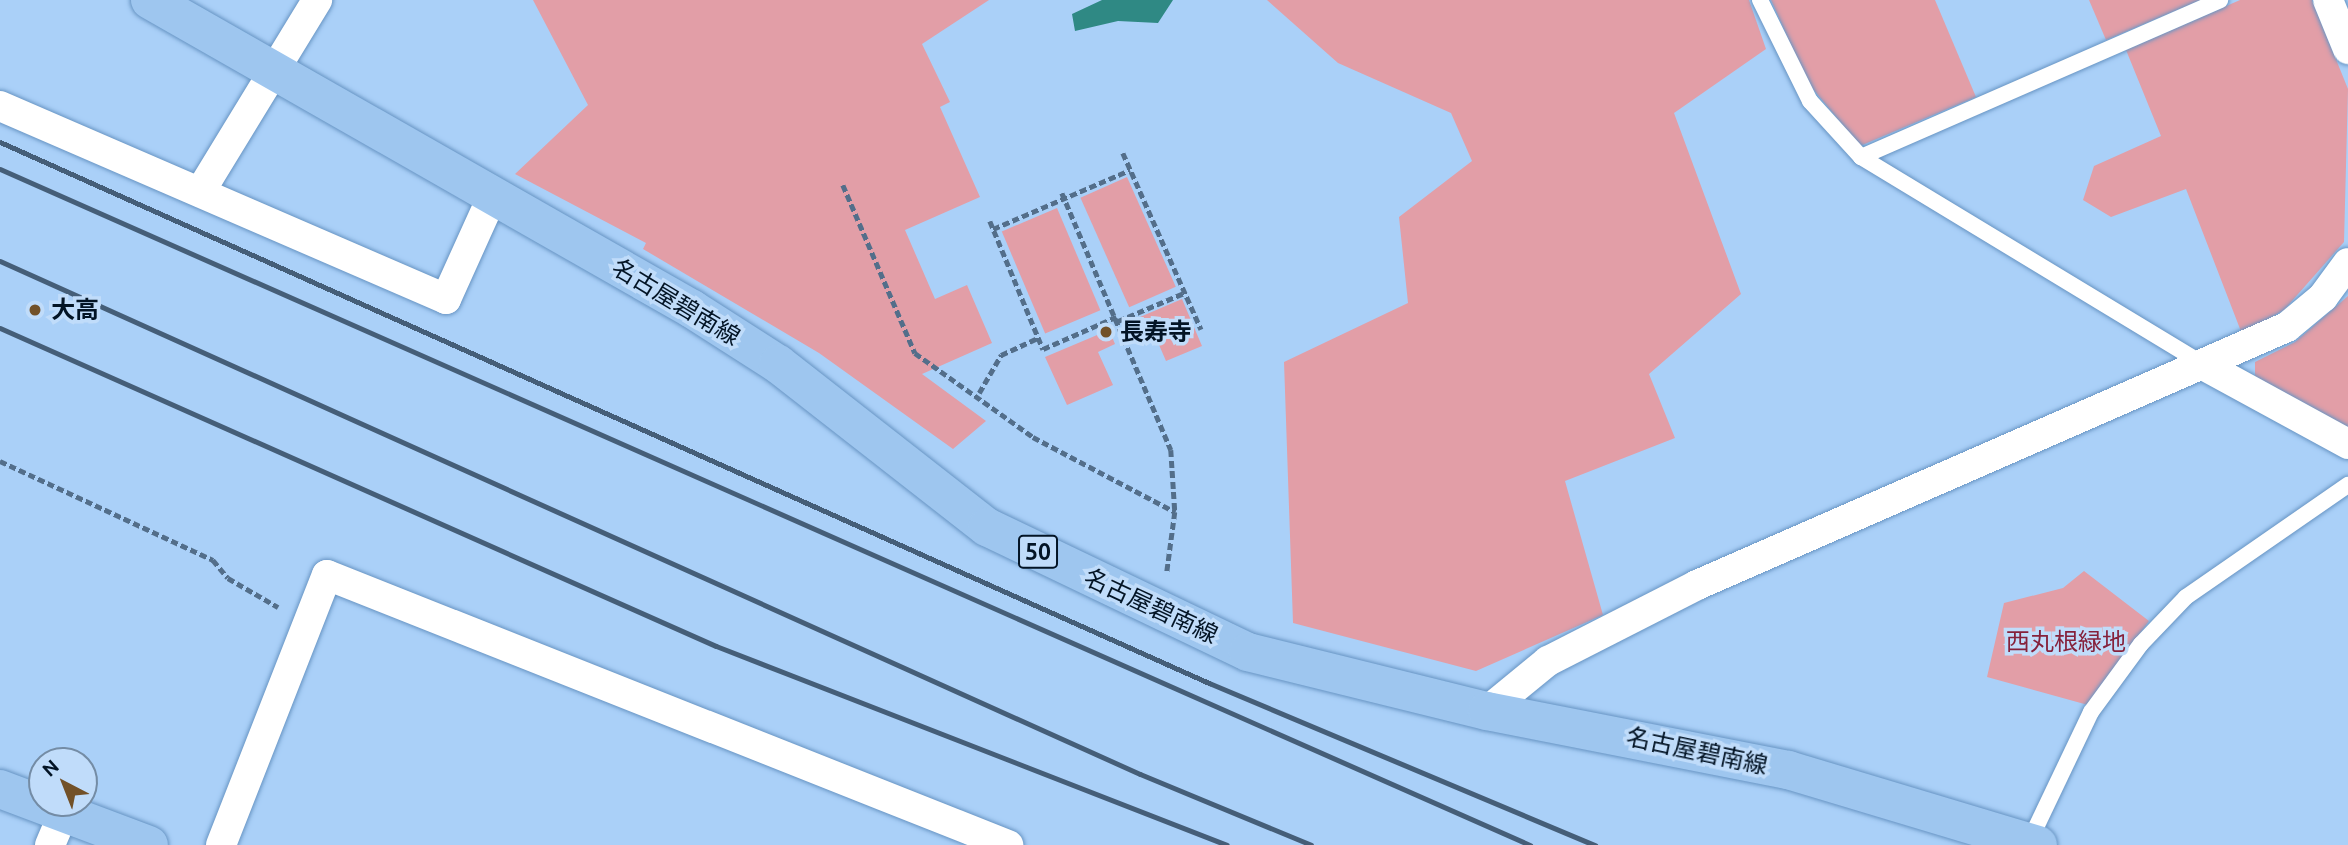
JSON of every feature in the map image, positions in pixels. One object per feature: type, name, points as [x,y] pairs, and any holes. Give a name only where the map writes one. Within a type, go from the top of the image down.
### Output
[{"type":"main road","name":"名古屋碧南線","points":[[150,0],[493,195],[778,364],[987,527],[1248,652],[1487,711],[1788,771],[2033,843]]},
{"type":"main road","points":[[0,789],[57,830],[149,845]]},
{"type":"street","points":[[201,192],[317,0]]},
{"type":"street","points":[[2328,0],[2348,49]]},
{"type":"street","points":[[0,106],[446,299],[493,195]]},
{"type":"street","points":[[1487,711],[1548,661],[1697,585],[2207,367],[2287,327],[2323,297],[2348,263]]},
{"type":"street","points":[[2207,367],[2348,444]]},
{"type":"street","points":[[221,845],[327,575],[1008,845]]},
{"type":"lane","points":[[1760,0],[1810,101],[1861,157],[2207,367]]},
{"type":"lane","points":[[1861,157],[2220,0]]},
{"type":"lane","points":[[2033,843],[2091,712],[2148,636],[2186,597],[2348,485]]},
{"type":"path","points":[[1123,153],[1201,330]]},
{"type":"path","points":[[993,229],[1063,196],[1130,170]]},
{"type":"path","points":[[843,185],[915,353],[979,393],[1032,437],[1175,512]]},
{"type":"path","points":[[1063,196],[1171,450],[1175,512],[1166,580],[1154,608]]},
{"type":"path","points":[[990,221],[1043,349],[1184,293]]},
{"type":"path","points":[[979,393],[1001,355],[1038,338]]},
{"type":"path","points":[[0,461],[214,560],[228,578],[309,625]]},
{"type":"green space","points":[[533,0],[989,0],[922,44],[950,102],[940,107],[980,197],[905,230],[935,299],[967,285],[992,343],[922,374],[986,421],[953,449],[819,353],[643,249],[646,243],[515,174],[588,105]]},
{"type":"green space","points":[[1267,0],[1749,0],[1766,49],[1674,113],[1741,294],[1649,374],[1675,438],[1565,481],[1603,615],[1476,671],[1293,623],[1284,362],[1408,303],[1399,217],[1472,161],[1451,113],[1338,63]]},
{"type":"green space","points":[[1771,0],[1935,0],[1976,97],[1860,146],[1808,83]]},
{"type":"green space","points":[[2089,0],[2201,0],[2106,40]]},
{"type":"green space","points":[[2240,0],[2312,0],[2348,89],[2344,242],[2284,310],[2242,334],[2186,189],[2111,217],[2083,200],[2094,166],[2161,136],[2126,50]]},
{"type":"green space","points":[[1127,177],[1176,287],[1129,307],[1080,198]]},
{"type":"green space","points":[[1057,208],[1100,310],[1045,334],[1002,231]]},
{"type":"green space","points":[[2348,296],[2348,431],[2255,379],[2255,362],[2295,342]]},
{"type":"green space","points":[[1182,299],[1202,346],[1166,361],[1153,331],[1140,337],[1133,320]]},
{"type":"green space","points":[[1109,330],[1115,344],[1098,352],[1113,385],[1067,405],[1045,357]]},
{"type":"green space","name":"西丸根緑地","points":[[2084,571],[2149,621],[2088,705],[1987,677],[2004,603],[2063,588]]},
{"type":"shaded area","points":[[1102,0],[1173,0],[1158,23],[1118,21],[1075,31],[1072,14]]},
{"type":"railway","points":[[0,142],[1209,683],[1595,845]]},
{"type":"railway","points":[[0,169],[1530,845]]},
{"type":"railway","points":[[0,261],[1140,774],[1311,845]]},
{"type":"railway","points":[[0,328],[716,646],[1227,845]]},
{"type":"place","name":"大高","points":[[35,310]]},
{"type":"place","name":"長寿寺","points":[[1106,332]]}]
